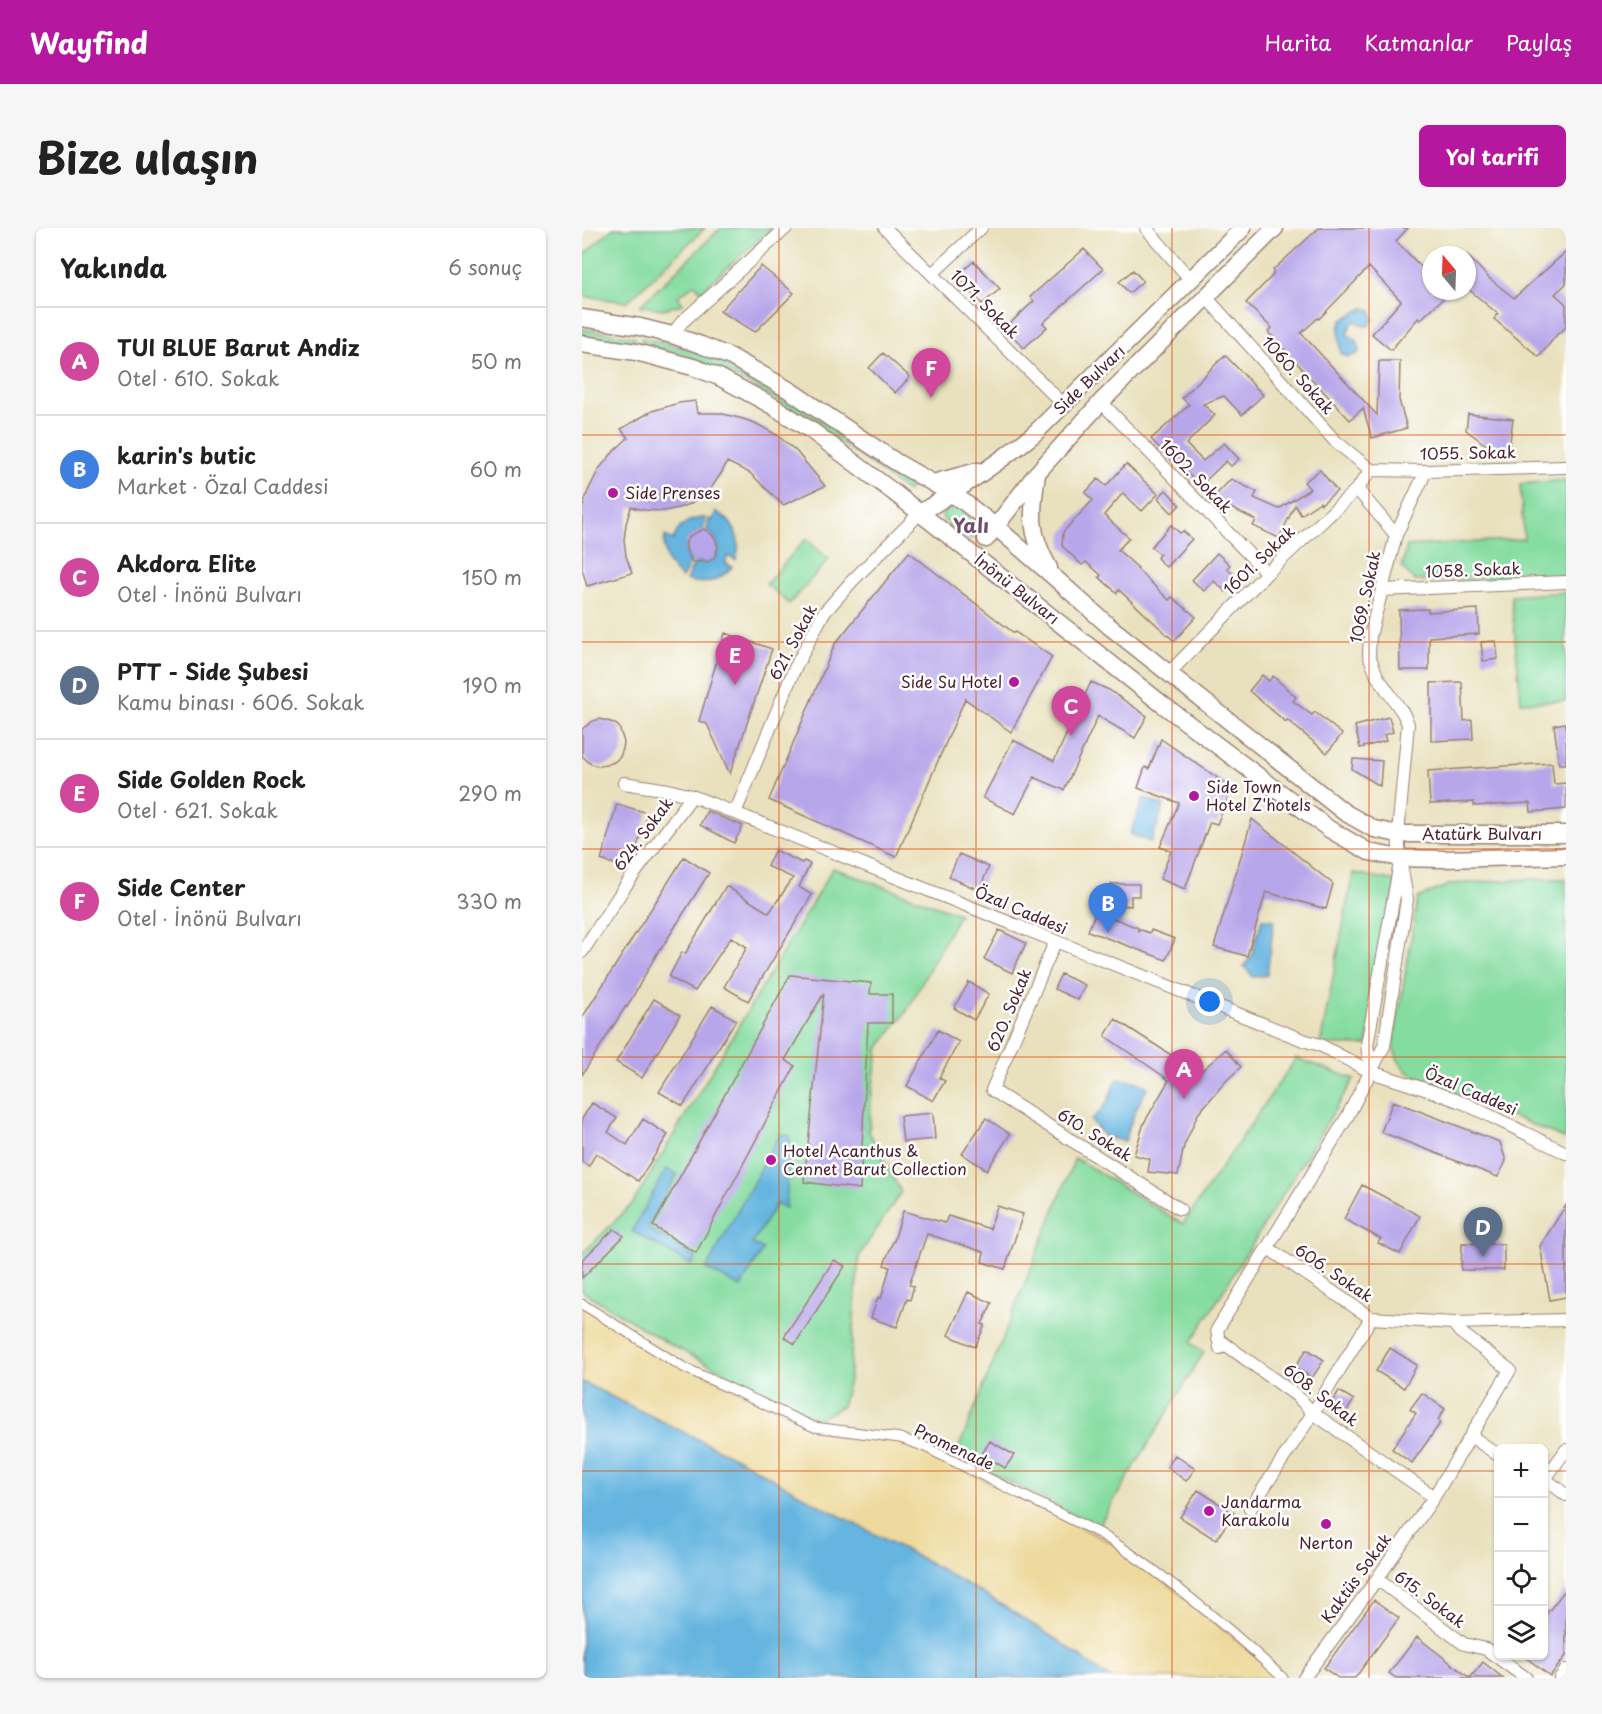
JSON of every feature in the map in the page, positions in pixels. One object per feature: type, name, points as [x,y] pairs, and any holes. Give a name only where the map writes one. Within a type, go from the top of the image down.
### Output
[{"type":"main road","name":"Side Bulvarı","points":[[920,513],[953,498],[1034,434],[1243,228]]},
{"type":"main road","name":"Side Bulvarı","points":[[988,528],[1101,402],[1275,228]]},
{"type":"main road","name":"İnönü Bulvarı","points":[[582,318],[672,334],[731,357],[828,415],[953,498],[988,528],[1054,576],[1109,626],[1344,812],[1374,829],[1398,834]]},
{"type":"main road","name":"İnönü Bulvarı","points":[[582,345],[636,352],[693,367],[719,377],[771,405],[812,431],[920,513],[1162,704],[1329,829],[1369,852],[1400,858]]},
{"type":"main road","points":[[933,483],[976,472],[1008,455]]},
{"type":"main road","points":[[1037,473],[1032,522],[1041,555],[1054,576]]},
{"type":"main road","points":[[941,530],[934,514],[938,503],[953,498]]},
{"type":"main road","points":[[960,544],[971,548],[982,544],[988,528]]},
{"type":"main road","name":"Atatürk Bulvarı","points":[[1398,834],[1566,834]]},
{"type":"main road","name":"Atatürk Bulvarı","points":[[1400,858],[1566,856]]},
{"type":"street","points":[[672,334],[682,322],[786,228]]},
{"type":"street","name":"1071. Sokak","points":[[885,228],[1063,404]]},
{"type":"street","points":[[932,274],[981,228]]},
{"type":"street","points":[[1146,228],[1191,280]]},
{"type":"street","name":"1060. Sokak","points":[[1206,297],[1335,441],[1371,470]]},
{"type":"street","name":"1602. Sokak","points":[[1101,402],[1267,573]]},
{"type":"street","name":"1055. Sokak","points":[[1371,470],[1426,471],[1566,467]]},
{"type":"street","name":"1601. Sokak","points":[[1169,673],[1267,573],[1357,489],[1371,470]]},
{"type":"street","name":"1069. Sokak","points":[[1371,1072],[1367,1045],[1400,858],[1398,834],[1408,724],[1377,675],[1369,655],[1370,636],[1396,535],[1426,471]]},
{"type":"street","points":[[1357,489],[1396,535]]},
{"type":"street","name":"621. Sokak","points":[[735,813],[794,670],[823,614],[853,580],[920,513]]},
{"type":"street","name":"1058. Sokak","points":[[1382,590],[1566,582]]},
{"type":"street","name":"Özal Caddesi","points":[[624,783],[692,796],[986,912],[1055,942],[1320,1045],[1371,1072],[1466,1104],[1566,1152]]},
{"type":"street","name":"624. Sokak","points":[[582,952],[626,885],[692,796]]},
{"type":"street","name":"620. Sokak","points":[[992,1090],[1055,942]]},
{"type":"street","points":[[1268,1248],[1346,1119],[1371,1072]]},
{"type":"street","name":"610. Sokak","points":[[992,1090],[1180,1209]]},
{"type":"street","name":"606. Sokak","points":[[1268,1248],[1371,1318],[1453,1323],[1566,1320]]},
{"type":"street","name":"608. Sokak","points":[[1268,1248],[1217,1330],[1219,1343],[1297,1396],[1313,1413],[1434,1497]]},
{"type":"street","name":"Promenade","points":[[582,1304],[683,1367],[814,1427],[900,1438],[915,1443],[1101,1534],[1126,1550],[1238,1636],[1283,1678]]},
{"type":"street","points":[[1250,1509],[1313,1413],[1371,1318]]},
{"type":"street","name":"Kaktüs Sokak","points":[[1304,1678],[1434,1497],[1510,1370],[1460,1332],[1453,1323]]},
{"type":"street","points":[[1471,1436],[1494,1452]]},
{"type":"street","points":[[1548,1474],[1566,1450]]},
{"type":"street","points":[[1548,1482],[1566,1495]]},
{"type":"street","name":"615. Sokak","points":[[1377,1579],[1464,1644],[1485,1649],[1526,1678]]},
{"type":"street","points":[[1560,1678],[1566,1670]]},
{"type":"green space","points":[[613,228],[705,228],[627,302],[582,296],[582,256]]},
{"type":"green space","points":[[721,228],[772,228],[701,291],[695,284],[678,296],[683,304],[663,309],[640,306]]},
{"type":"green space","points":[[582,329],[635,337],[633,344],[582,336]]},
{"type":"green space","points":[[642,338],[699,352],[760,381],[915,481],[907,492],[843,444],[768,395],[734,376],[691,357],[640,345]]},
{"type":"green space","points":[[1566,480],[1566,576],[1415,581],[1402,567],[1407,546],[1524,539],[1520,484]]},
{"type":"green space","points":[[950,506],[958,507],[979,522],[980,528],[976,536],[966,537],[945,522],[942,516]]},
{"type":"green space","points":[[806,539],[829,559],[789,604],[766,584]]},
{"type":"green space","points":[[1566,592],[1566,701],[1521,702],[1511,596]]},
{"type":"green space","name":"Hotel Acanthus & Cennet Barut Collection","points":[[833,868],[959,914],[906,1012],[879,1047],[872,1091],[869,1132],[901,1192],[859,1256],[849,1380],[842,1406],[818,1420],[667,1343],[582,1291],[582,1254],[633,1203]]},
{"type":"green space","points":[[1353,873],[1396,881],[1367,1045],[1320,1045]]},
{"type":"green space","points":[[1566,879],[1566,1139],[1407,1072],[1398,1060],[1393,1047],[1418,898],[1451,884]]},
{"type":"green space","points":[[1296,1058],[1354,1079],[1191,1343],[1204,1352],[1098,1527],[956,1455],[1075,1158],[1183,1224]]},
{"type":"sand","points":[[582,1304],[645,1344],[814,1427],[900,1438],[1126,1550],[1283,1678],[1109,1678],[1059,1641],[928,1562],[822,1507],[740,1460],[582,1382]]},
{"type":"water","points":[[1363,308],[1371,310],[1374,319],[1368,326],[1356,321],[1352,323],[1347,334],[1357,341],[1360,350],[1357,354],[1348,357],[1340,350],[1339,327],[1342,320]]},
{"type":"water","points":[[716,512],[728,520],[735,532],[738,545],[736,560],[728,556],[725,563],[732,567],[722,576],[711,581],[699,583],[686,580],[695,562],[709,561],[717,552],[717,541],[707,531],[709,519],[713,520]]},
{"type":"water","points":[[705,518],[703,531],[697,532],[687,542],[686,551],[692,560],[682,578],[667,560],[664,549],[665,536],[673,540],[684,524]]},
{"type":"water","points":[[1144,798],[1164,806],[1151,842],[1130,834]]},
{"type":"water","points":[[1262,919],[1274,920],[1267,975],[1253,977],[1244,966],[1251,957]]},
{"type":"water","points":[[1118,1079],[1135,1081],[1148,1087],[1134,1113],[1125,1141],[1105,1137],[1091,1120],[1106,1104]]},
{"type":"water","points":[[780,1134],[790,1136],[786,1208],[776,1204],[752,1244],[763,1249],[741,1287],[706,1269]]},
{"type":"water","points":[[666,1169],[677,1174],[648,1228],[696,1258],[691,1265],[632,1231]]},
{"type":"water","points":[[582,1382],[740,1460],[928,1562],[1059,1641],[1109,1678],[582,1678]]},
{"type":"building","points":[[1319,228],[1408,228],[1396,241],[1422,268],[1422,300],[1441,300],[1420,320],[1418,318],[1391,350],[1372,334],[1401,301],[1369,267],[1319,319],[1301,333],[1377,415],[1379,361],[1400,361],[1399,400],[1407,428],[1372,438],[1363,408],[1350,420],[1268,332],[1272,328],[1246,303],[1273,275],[1273,270]]},
{"type":"building","points":[[1084,249],[1103,269],[1043,323],[1047,327],[1024,348],[1005,328],[1034,301],[1030,297]]},
{"type":"building","points":[[1566,252],[1566,284],[1555,294],[1566,304],[1566,327],[1559,332],[1539,357],[1494,319],[1498,314],[1476,296],[1476,264],[1514,298]]},
{"type":"building","points":[[974,261],[1000,289],[982,304],[957,276]]},
{"type":"building","points":[[761,266],[794,293],[755,332],[720,311]]},
{"type":"building","points":[[1133,270],[1143,281],[1129,293],[1119,282]]},
{"type":"building","points":[[883,353],[910,377],[895,393],[869,368]]},
{"type":"building","points":[[1225,355],[1263,395],[1242,415],[1224,396],[1203,404],[1215,415],[1186,444],[1203,461],[1224,443],[1239,459],[1231,466],[1226,461],[1200,486],[1151,439],[1189,405],[1182,398]]},
{"type":"building","name":"Side Prenses","points":[[695,401],[697,413],[719,413],[743,419],[777,435],[796,451],[825,486],[783,505],[750,473],[727,462],[712,487],[690,504],[664,511],[631,507],[624,540],[626,556],[632,573],[587,586],[582,569],[582,509],[599,469],[628,438],[621,429],[652,411]]},
{"type":"building","points":[[1468,414],[1513,419],[1509,448],[1486,445],[1466,430]]},
{"type":"building","points":[[1126,464],[1158,494],[1142,511],[1123,493],[1104,515],[1129,538],[1118,550],[1169,600],[1172,597],[1196,617],[1174,641],[1119,590],[1117,593],[1099,577],[1101,575],[1086,562],[1082,565],[1062,546],[1063,532],[1093,500],[1085,493],[1098,479],[1106,486]]},
{"type":"building","points":[[1320,470],[1337,491],[1321,504],[1320,502],[1301,515],[1295,505],[1279,538],[1253,526],[1256,520],[1212,499],[1231,479],[1257,492],[1254,498],[1279,509],[1310,489],[1304,482]]},
{"type":"building","points":[[1166,490],[1180,505],[1172,513],[1158,498]]},
{"type":"building","points":[[1171,525],[1192,539],[1166,567],[1157,558],[1160,554],[1151,547]]},
{"type":"building","points":[[704,529],[716,540],[717,552],[708,562],[692,562],[686,551],[686,541],[691,535]]},
{"type":"building","points":[[909,552],[1014,633],[1052,657],[1011,732],[965,699],[896,857],[769,800],[835,644]]},
{"type":"building","points":[[1217,553],[1230,565],[1227,568],[1238,579],[1226,592],[1214,581],[1204,591],[1192,580]]},
{"type":"building","points":[[1428,609],[1428,612],[1478,609],[1479,634],[1429,637],[1429,670],[1400,670],[1399,610]]},
{"type":"building","points":[[725,633],[772,649],[730,774],[707,724],[699,721]]},
{"type":"building","points":[[1496,641],[1498,659],[1483,661],[1481,642]]},
{"type":"building","points":[[1262,675],[1269,681],[1273,676],[1296,697],[1293,701],[1312,715],[1315,712],[1342,734],[1327,753],[1249,691]]},
{"type":"building","points":[[1091,682],[1109,690],[1147,716],[1135,738],[1098,716],[1064,790],[1034,777],[1015,814],[983,798],[1013,740],[1054,761]]},
{"type":"building","points":[[1462,682],[1464,721],[1472,720],[1473,739],[1431,741],[1431,683]]},
{"type":"building","points":[[1389,717],[1393,732],[1384,735],[1386,741],[1360,748],[1355,726]]},
{"type":"building","points":[[600,719],[619,727],[624,742],[620,757],[614,762],[599,766],[591,764],[582,756],[582,729]]},
{"type":"building","points":[[1566,723],[1566,764],[1559,764],[1554,725]]},
{"type":"building","name":"Side Town Hotel Z'hotels","points":[[1161,739],[1232,788],[1217,824],[1210,822],[1185,889],[1160,879],[1171,851],[1160,847],[1179,803],[1138,788],[1145,767],[1149,769]]},
{"type":"building","points":[[1353,759],[1382,761],[1380,786],[1352,769]]},
{"type":"building","points":[[1552,763],[1554,784],[1566,783],[1566,809],[1531,812],[1530,803],[1474,806],[1474,802],[1430,804],[1428,771]]},
{"type":"building","points":[[617,804],[648,813],[628,868],[601,860]]},
{"type":"building","points":[[707,811],[743,826],[734,843],[700,825]]},
{"type":"building","points":[[1252,819],[1333,884],[1326,909],[1266,892],[1247,956],[1214,947]]},
{"type":"building","points":[[775,850],[802,863],[804,861],[810,864],[799,887],[812,895],[748,1001],[724,987],[747,947],[731,937],[695,991],[669,977],[682,952],[685,954],[726,886],[769,913],[793,878],[767,866]]},
{"type":"building","points":[[959,854],[989,867],[979,890],[949,877]]},
{"type":"building","points":[[684,857],[709,873],[660,948],[627,1007],[582,1075],[582,1018]]},
{"type":"building","points":[[1111,884],[1139,884],[1139,896],[1131,896],[1131,906],[1119,905],[1120,895],[1110,895]]},
{"type":"building","points":[[1096,911],[1138,928],[1138,932],[1139,929],[1149,933],[1151,930],[1175,939],[1166,960],[1088,931]]},
{"type":"building","points":[[999,930],[1026,943],[1012,973],[984,959]]},
{"type":"building","points":[[1061,974],[1085,985],[1078,1000],[1054,989]]},
{"type":"building","points":[[790,975],[871,983],[870,994],[892,994],[892,1023],[868,1023],[860,1189],[804,1182],[824,993],[785,1060],[795,1066],[696,1253],[653,1226]]},
{"type":"building","points":[[969,982],[989,994],[974,1020],[954,1008]]},
{"type":"building","points":[[654,999],[680,1015],[642,1078],[616,1062]]},
{"type":"building","points":[[712,1006],[736,1020],[683,1106],[659,1092]]},
{"type":"building","points":[[1115,1019],[1199,1073],[1226,1049],[1241,1067],[1198,1114],[1184,1146],[1178,1175],[1148,1172],[1150,1159],[1134,1155],[1144,1123],[1169,1080],[1105,1036]]},
{"type":"building","points":[[938,1030],[959,1042],[939,1078],[945,1081],[933,1101],[907,1086]]},
{"type":"building","points":[[1393,1101],[1500,1142],[1506,1161],[1498,1177],[1381,1132]]},
{"type":"building","points":[[592,1103],[617,1118],[608,1132],[627,1145],[643,1119],[668,1135],[638,1181],[596,1153],[589,1166],[582,1162],[582,1119]]},
{"type":"building","points":[[933,1113],[935,1139],[903,1142],[900,1116]]},
{"type":"building","points":[[986,1118],[1010,1134],[987,1170],[962,1154]]},
{"type":"building","points":[[1362,1185],[1420,1216],[1400,1254],[1378,1243],[1381,1239],[1344,1219]]},
{"type":"building","points":[[1566,1205],[1566,1297],[1550,1300],[1540,1246]]},
{"type":"building","points":[[997,1206],[1023,1214],[1005,1269],[982,1262],[984,1252],[927,1234],[909,1285],[914,1286],[910,1300],[907,1299],[897,1327],[871,1318],[878,1297],[881,1299],[890,1267],[884,1265],[903,1211],[945,1223],[948,1216],[990,1229]]},
{"type":"building","points":[[614,1229],[624,1236],[582,1278],[582,1260]]},
{"type":"building","points":[[1462,1243],[1504,1244],[1504,1270],[1461,1270]]},
{"type":"building","points":[[834,1260],[845,1266],[795,1344],[784,1337]]},
{"type":"building","points":[[968,1292],[992,1303],[975,1347],[948,1335]]},
{"type":"building","points":[[1390,1348],[1417,1365],[1404,1388],[1376,1371]]},
{"type":"building","points":[[1307,1349],[1324,1360],[1312,1378],[1295,1367]]},
{"type":"building","points":[[1339,1391],[1354,1400],[1343,1417],[1328,1408]]},
{"type":"building","points":[[1422,1393],[1445,1409],[1438,1420],[1441,1422],[1412,1463],[1392,1449],[1416,1413],[1410,1409]]},
{"type":"building","points":[[990,1441],[1014,1455],[1005,1468],[982,1454]]},
{"type":"building","points":[[1175,1455],[1195,1469],[1186,1481],[1167,1467]]},
{"type":"building","points":[[1198,1490],[1234,1513],[1216,1540],[1180,1517]]},
{"type":"building","points":[[1566,1589],[1566,1656],[1550,1676],[1529,1660],[1548,1660],[1548,1612]]},
{"type":"building","points":[[1374,1600],[1399,1618],[1355,1678],[1338,1678],[1324,1668]]},
{"type":"building","points":[[1417,1637],[1470,1678],[1396,1678],[1389,1673]]},
{"type":"building","points":[[1483,1662],[1503,1678],[1470,1678]]},
{"type":"place","name":"Side Center","points":[[931,398]]},
{"type":"place","name":"Side Prenses","points":[[613,493]]},
{"type":"place","name":"Side Su Hotel","points":[[1014,682]]},
{"type":"place","name":"Side Golden Rock","points":[[735,685]]},
{"type":"place","name":"Akdora Elite","points":[[1071,736]]},
{"type":"place","name":"Side Town Hotel Z'hotels","points":[[1194,796]]},
{"type":"place","name":"karin's butic","points":[[1108,933]]},
{"type":"place","name":"TUI BLUE Barut Andiz","points":[[1184,1099]]},
{"type":"place","name":"Hotel Acanthus & Cennet Barut Collection","points":[[771,1160]]},
{"type":"place","name":"PTT - Side Şubesi","points":[[1483,1257]]},
{"type":"place","name":"Jandarma Karakolu","points":[[1209,1511]]},
{"type":"place","name":"Nerton","points":[[1326,1524]]},
{"type":"district","name":"Yalı","points":[[971,526]]}]
